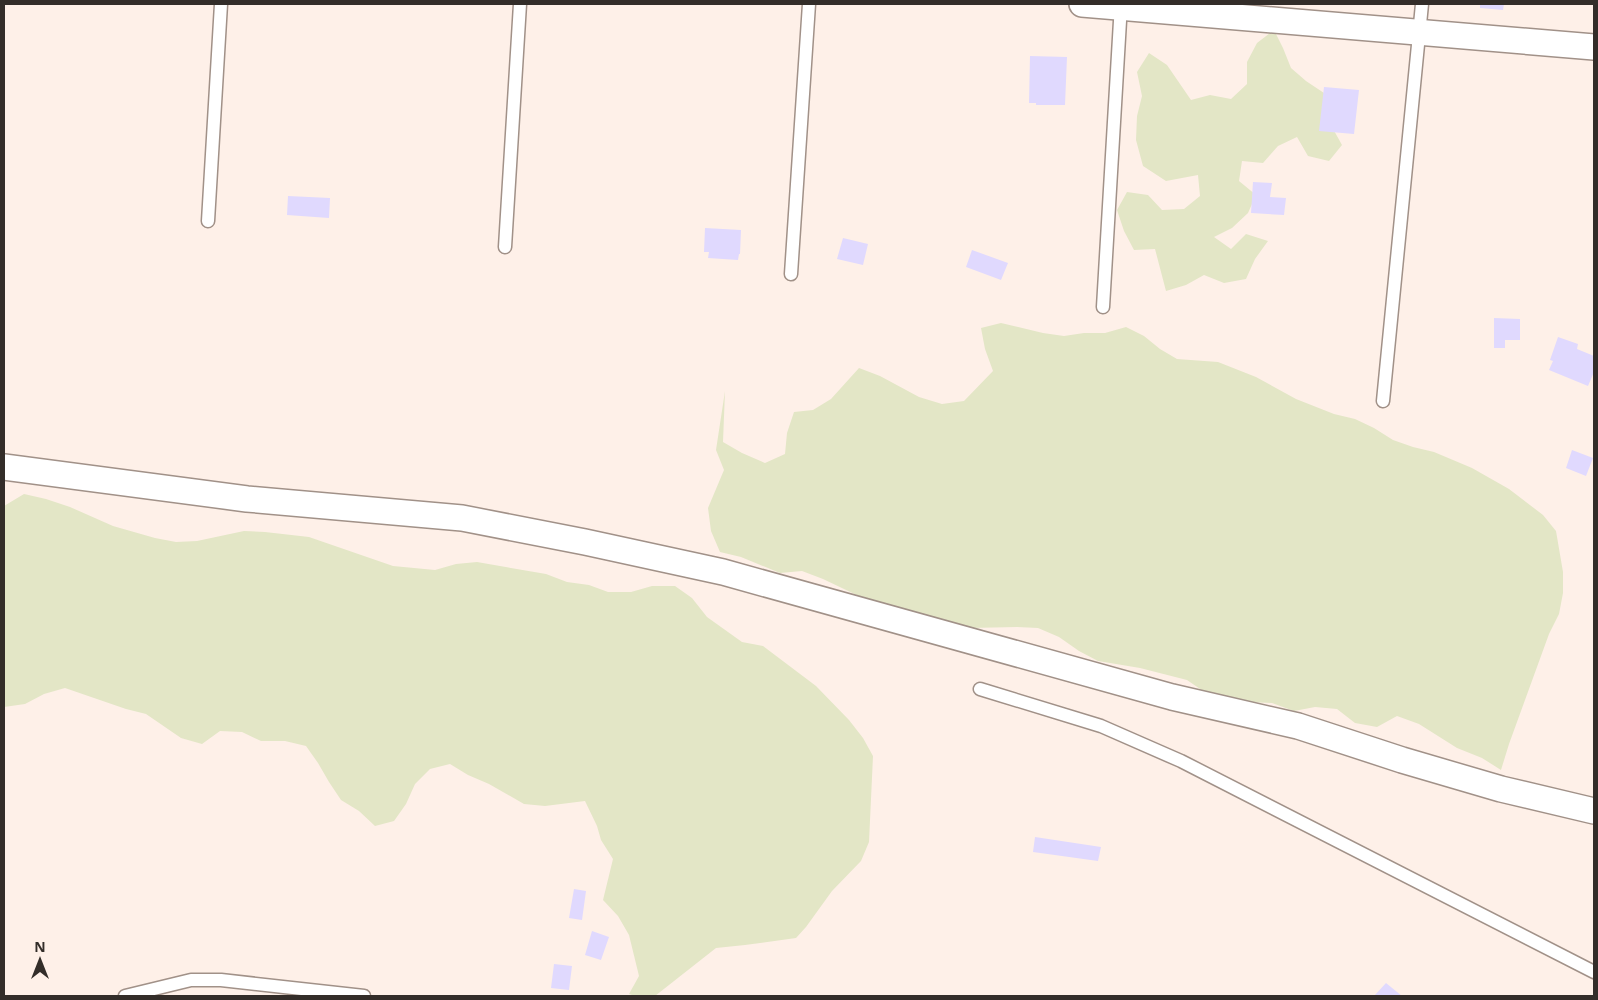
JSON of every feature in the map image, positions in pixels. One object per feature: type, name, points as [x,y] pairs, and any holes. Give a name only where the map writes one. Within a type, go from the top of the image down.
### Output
[{"type":"street","points":[[1082,4],[1121,5],[1594,47]]},
{"type":"street","points":[[4,467],[247,499],[462,518],[724,572],[1172,697],[1298,726],[1402,760],[1501,789],[1594,811]]},
{"type":"lane","points":[[208,221],[220,4]]},
{"type":"lane","points":[[505,247],[520,4]]},
{"type":"lane","points":[[790,274],[810,4]]},
{"type":"lane","points":[[1383,401],[1422,4]]},
{"type":"lane","points":[[1103,307],[1121,5]]},
{"type":"lane","points":[[980,689],[1101,726],[1181,761],[1594,972]]},
{"type":"lane","points":[[126,996],[191,980],[221,980],[364,996]]},
{"type":"green space","points":[[1274,30],[1291,68],[1324,93],[1332,127],[1342,145],[1329,161],[1308,156],[1297,137],[1278,146],[1263,163],[1242,161],[1239,181],[1256,195],[1248,213],[1232,228],[1214,237],[1231,249],[1246,234],[1268,241],[1255,259],[1246,279],[1224,283],[1204,275],[1186,285],[1166,291],[1155,249],[1134,250],[1124,231],[1117,210],[1127,192],[1148,195],[1162,210],[1184,209],[1200,196],[1198,175],[1166,181],[1143,166],[1136,140],[1137,116],[1142,96],[1137,72],[1149,53],[1167,65],[1191,100],[1210,95],[1231,99],[1247,84],[1247,62],[1257,43]]},
{"type":"green space","points":[[1001,323],[1064,336],[1084,333],[1105,333],[1126,327],[1144,336],[1160,349],[1177,359],[1218,362],[1256,377],[1296,399],[1334,414],[1355,419],[1393,440],[1434,452],[1472,468],[1509,489],[1543,515],[1556,531],[1563,572],[1563,593],[1559,614],[1549,634],[1501,770],[1482,758],[1457,748],[1419,724],[1397,716],[1377,727],[1355,723],[1337,709],[1315,707],[1294,711],[1272,703],[1248,702],[1206,693],[1187,680],[1140,668],[1098,661],[1059,637],[1038,628],[970,628],[865,599],[802,571],[780,573],[741,557],[720,552],[711,531],[708,508],[724,470],[716,450],[725,391],[723,442],[765,463],[785,454],[787,433],[794,412],[813,410],[831,399],[859,368],[880,376],[919,397],[942,404],[964,401],[993,371],[985,349],[981,328]]},
{"type":"green space","points":[[24,494],[70,507],[113,526],[176,542],[197,541],[244,531],[265,532],[309,537],[393,566],[435,570],[456,564],[477,562],[546,574],[567,582],[589,585],[608,592],[631,592],[652,586],[675,586],[692,598],[707,617],[742,642],[763,646],[816,686],[849,720],[863,738],[873,756],[869,842],[861,861],[832,891],[796,938],[716,948],[655,996],[635,996],[629,994],[639,976],[629,935],[618,916],[603,900],[613,859],[601,840],[597,826],[585,801],[545,806],[524,804],[450,764],[430,769],[415,784],[406,804],[394,821],[375,826],[359,811],[341,800],[306,746],[285,741],[261,741],[242,732],[220,731],[202,744],[181,738],[146,714],[65,688],[44,694],[25,704],[4,707],[4,506]]},
{"type":"building","points":[[1480,4],[1504,4],[1503,10],[1480,8]]},
{"type":"building","points":[[1030,56],[1067,57],[1065,105],[1036,105],[1036,103],[1029,103]]},
{"type":"building","points":[[1324,87],[1359,90],[1354,134],[1319,131]]},
{"type":"building","points":[[1253,182],[1272,183],[1270,197],[1286,198],[1284,215],[1251,213]]},
{"type":"building","points":[[288,196],[330,198],[329,218],[287,215]]},
{"type":"building","points":[[705,228],[741,230],[738,260],[708,258],[709,252],[704,252]]},
{"type":"building","points":[[843,238],[868,244],[863,265],[837,259]]},
{"type":"building","points":[[972,250],[1008,263],[1001,280],[966,267]]},
{"type":"building","points":[[1494,318],[1520,319],[1520,340],[1505,340],[1505,348],[1494,348]]},
{"type":"building","points":[[1558,337],[1578,344],[1577,349],[1594,356],[1594,372],[1588,386],[1549,370],[1553,361],[1550,360]]},
{"type":"building","points":[[1572,450],[1593,458],[1586,476],[1566,468]]},
{"type":"building","points":[[1035,837],[1101,847],[1098,861],[1033,852]]},
{"type":"building","points":[[574,889],[586,891],[582,920],[569,918]]},
{"type":"building","points":[[592,931],[609,937],[601,960],[585,955]]},
{"type":"building","points":[[554,964],[572,966],[569,990],[551,988]]},
{"type":"building","points":[[1386,983],[1402,996],[1374,996]]}]
